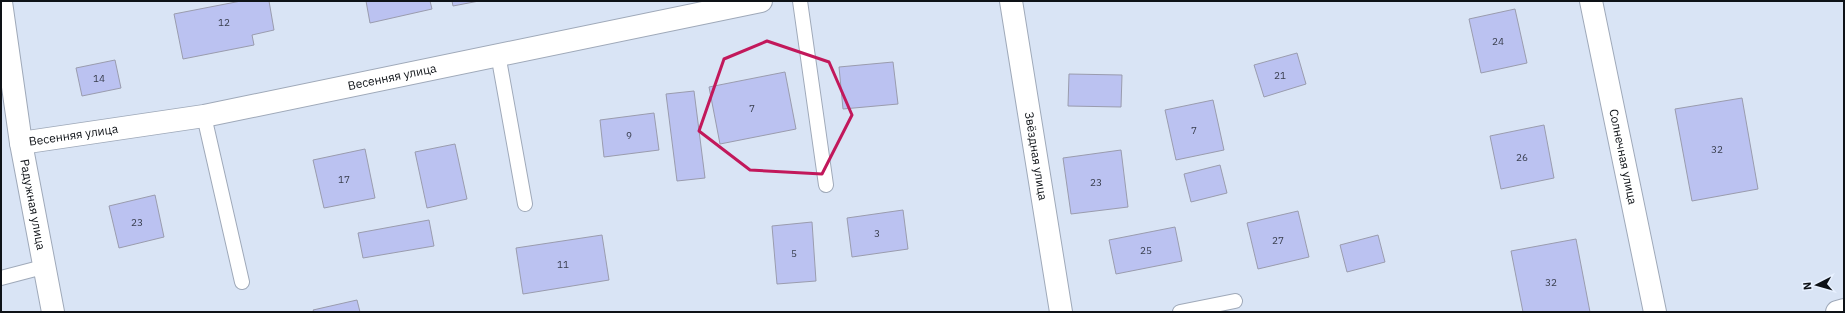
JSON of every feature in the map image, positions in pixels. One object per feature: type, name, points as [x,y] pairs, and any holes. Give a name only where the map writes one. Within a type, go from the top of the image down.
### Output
[{"type":"street","name":"Весенняя улица","points":[[21,143],[204,116],[498,54],[761,1]]},
{"type":"street","name":"Звёздная улица","points":[[1011,1],[1061,312]]},
{"type":"street","name":"Радужная улица","points":[[1,2],[21,143],[43,267],[53,312]]},
{"type":"street","name":"Солнечная улица","points":[[1596,2],[1655,312]]},
{"type":"street","points":[[1837,312],[1844,310]]},
{"type":"lane","points":[[800,1],[826,185]]},
{"type":"lane","points":[[498,54],[525,204]]},
{"type":"lane","points":[[204,116],[242,282]]},
{"type":"lane","points":[[1,278],[43,267]]},
{"type":"lane","points":[[1180,312],[1235,301]]},
{"type":"highlighted area","points":[[767,41],[829,62],[852,115],[822,174],[750,170],[699,131],[724,59]]},
{"type":"building","points":[[241,1],[269,1],[274,30],[252,35],[254,45],[183,59],[174,14]]},
{"type":"building","points":[[366,1],[430,1],[432,9],[370,23]]},
{"type":"building","points":[[452,1],[479,1],[453,6]]},
{"type":"building","points":[[1515,9],[1527,63],[1481,73],[1469,19]]},
{"type":"building","points":[[1297,53],[1306,84],[1264,97],[1254,65]]},
{"type":"building","points":[[115,60],[121,88],[82,96],[76,68]]},
{"type":"building","points":[[893,62],[898,104],[843,109],[839,67]]},
{"type":"building","points":[[785,72],[796,129],[720,144],[709,87]]},
{"type":"building","points":[[1069,74],[1122,75],[1121,107],[1068,106]]},
{"type":"building","points":[[694,91],[705,178],[677,181],[666,94]]},
{"type":"building","points":[[1742,98],[1758,189],[1692,201],[1675,109]]},
{"type":"building","points":[[1213,100],[1224,150],[1176,160],[1165,110]]},
{"type":"building","points":[[654,113],[659,150],[604,157],[600,120]]},
{"type":"building","points":[[1544,125],[1554,178],[1501,189],[1490,136]]},
{"type":"building","points":[[455,144],[467,199],[427,208],[415,152]]},
{"type":"building","points":[[365,149],[375,198],[324,208],[313,160]]},
{"type":"building","points":[[1121,150],[1128,207],[1071,214],[1063,158]]},
{"type":"building","points":[[1220,165],[1227,193],[1191,202],[1184,174]]},
{"type":"building","points":[[155,195],[164,237],[119,248],[109,206]]},
{"type":"building","points":[[903,210],[908,249],[852,257],[847,218]]},
{"type":"building","points":[[1298,211],[1309,257],[1258,269],[1247,223]]},
{"type":"building","points":[[429,220],[434,246],[363,258],[358,233]]},
{"type":"building","points":[[812,222],[816,281],[777,284],[772,226]]},
{"type":"building","points":[[1175,227],[1182,261],[1116,274],[1109,240]]},
{"type":"building","points":[[602,235],[609,280],[523,294],[516,248]]},
{"type":"building","points":[[1378,235],[1385,262],[1347,272],[1340,245]]},
{"type":"building","points":[[1576,239],[1590,312],[1523,312],[1511,251]]},
{"type":"building","points":[[357,300],[360,312],[314,312],[313,310]]}]
